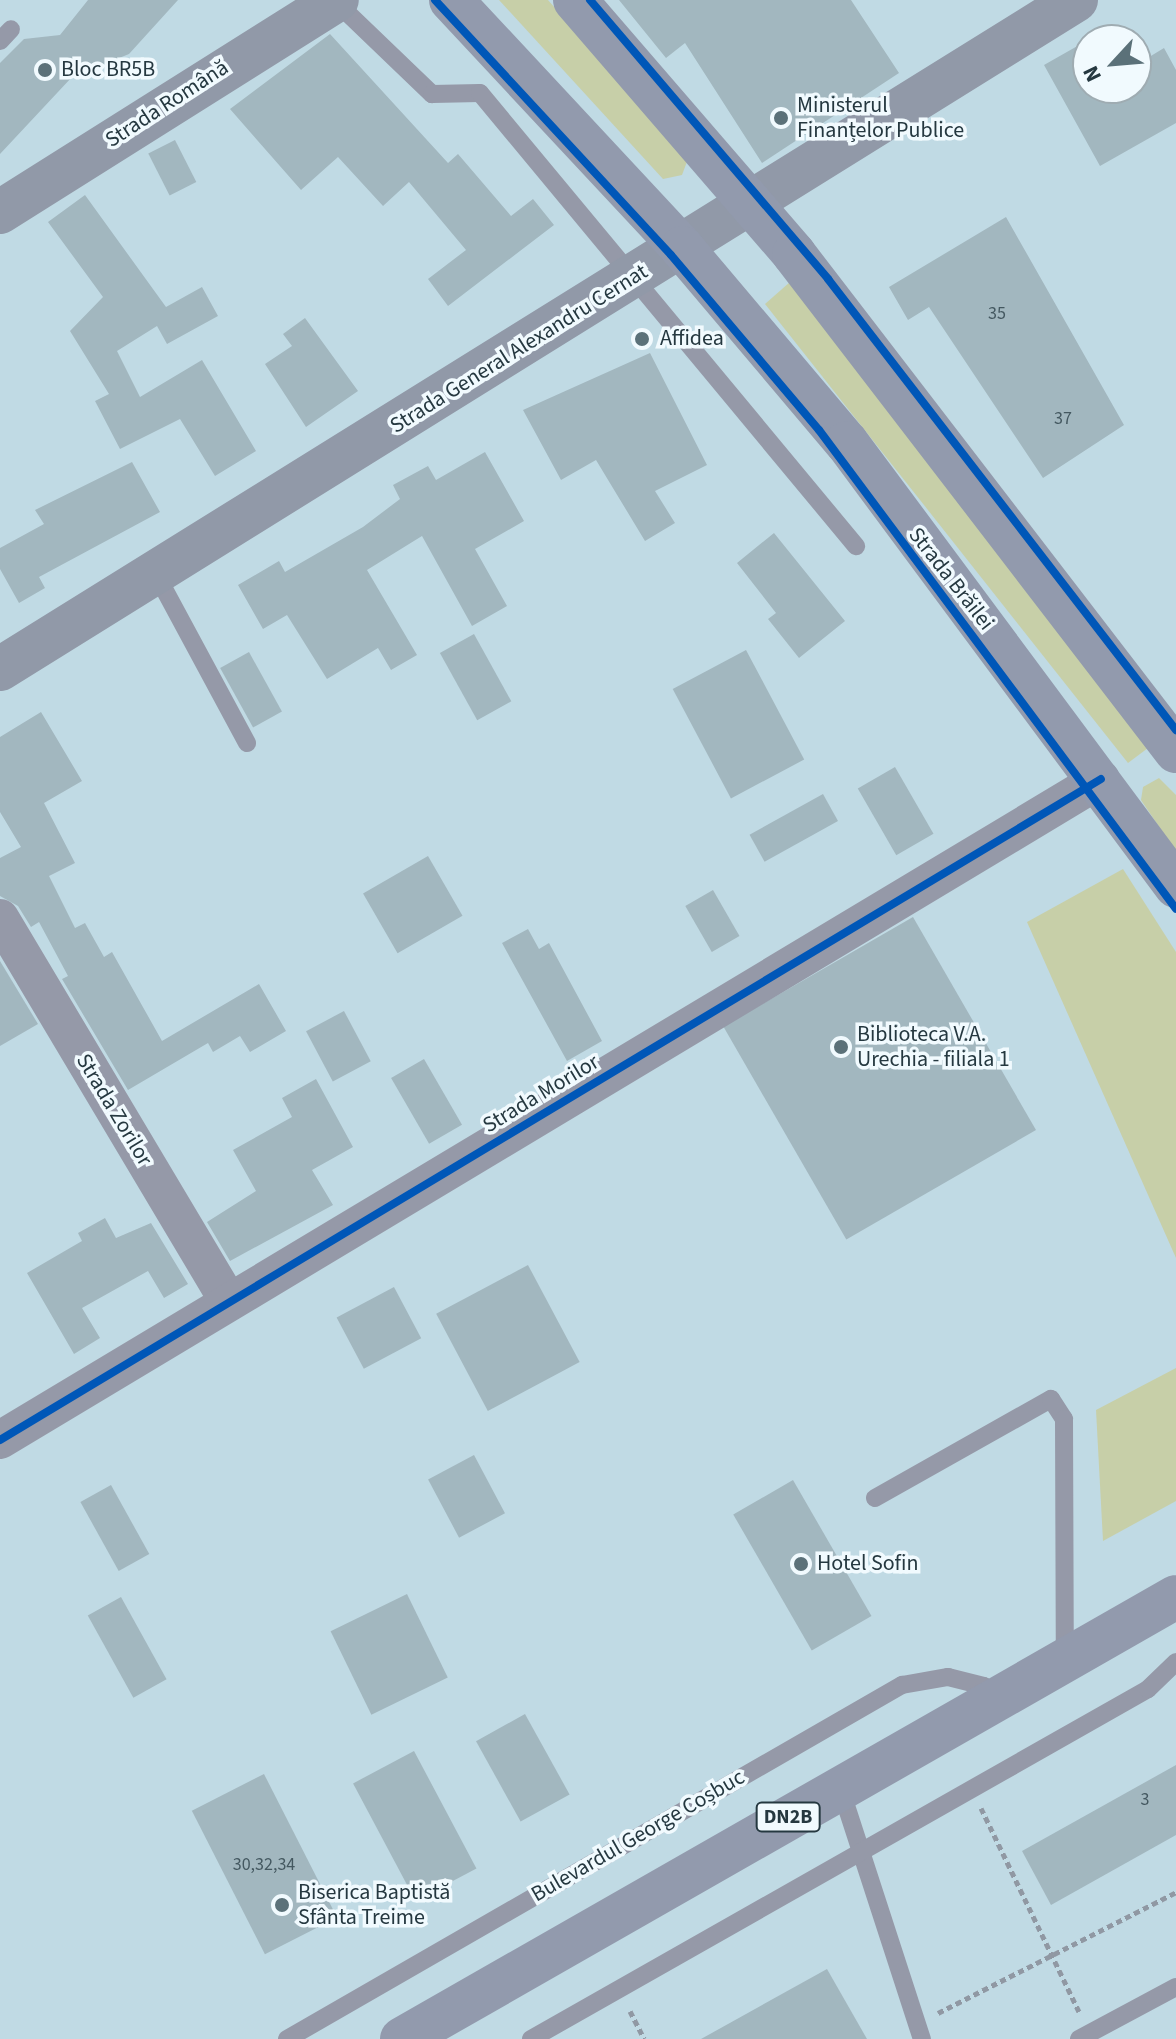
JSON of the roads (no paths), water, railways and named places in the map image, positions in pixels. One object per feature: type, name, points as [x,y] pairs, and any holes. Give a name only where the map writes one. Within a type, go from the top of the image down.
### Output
[{"type":"main road","name":"Strada Brăilei","points":[[451,0],[682,248],[847,443],[1101,779],[1176,886]]},
{"type":"main road","points":[[575,0],[753,206],[1173,742]]},
{"type":"main road","name":"DN2B","points":[[402,2039],[1176,1597]]},
{"type":"street","name":"Strada Română","points":[[0,212],[336,0]]},
{"type":"street","name":"Strada General Alexandru Cernat","points":[[0,669],[753,206],[1076,0]]},
{"type":"street","name":"Strada Morilor","points":[[0,1440],[1101,779]]},
{"type":"street","name":"Strada Zorilor","points":[[0,918],[229,1302]]},
{"type":"lane","points":[[336,0],[432,94],[480,93],[856,546]]},
{"type":"lane","points":[[156,574],[247,743]]},
{"type":"lane","points":[[875,1498],[1051,1399],[1064,1419],[1065,1660]]},
{"type":"lane","points":[[531,2039],[862,1854],[1148,1689],[1176,1662]]},
{"type":"lane","name":"Bulevardul George Coșbuc","points":[[287,2039],[902,1685],[948,1677],[984,1686],[992,1702]]},
{"type":"lane","points":[[840,1787],[920,2031]]},
{"type":"lane","points":[[1084,2036],[1176,1987]]},
{"type":"place","name":"Bloc BR5B","points":[[45,70]]},
{"type":"place","name":"Ministerul Finanțelor Publice","points":[[781,118]]},
{"type":"place","name":"Affidea","points":[[642,339]]},
{"type":"place","name":"Biblioteca V.A. Urechia - filiala 1","points":[[841,1047]]},
{"type":"place","name":"Hotel Sofin","points":[[801,1564]]},
{"type":"place","name":"Biserica Baptistă Sfânta Treime","points":[[282,1905]]}]
